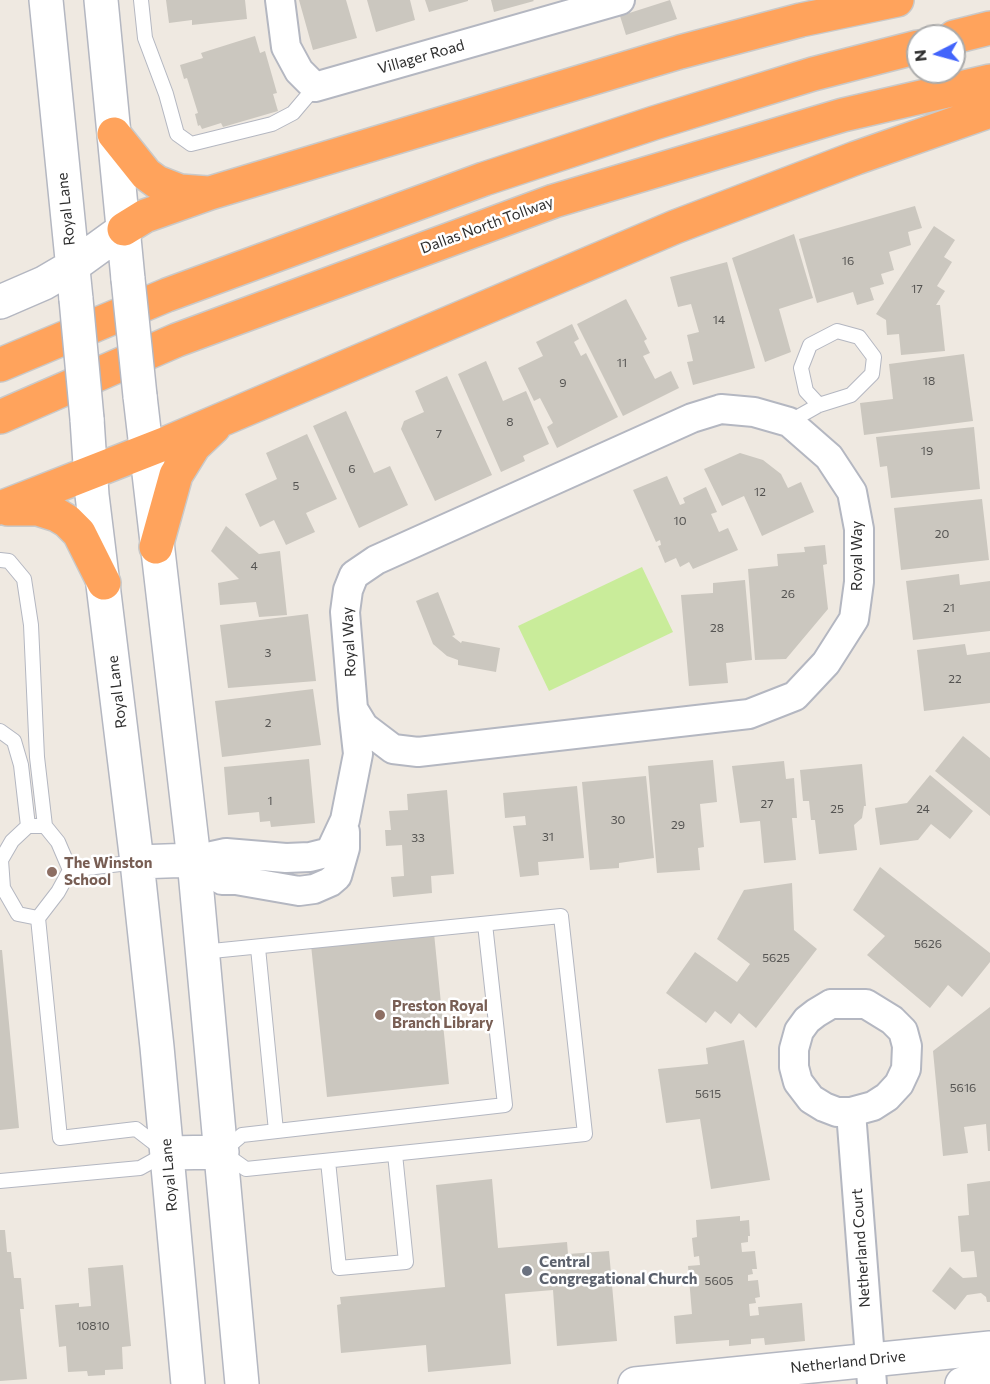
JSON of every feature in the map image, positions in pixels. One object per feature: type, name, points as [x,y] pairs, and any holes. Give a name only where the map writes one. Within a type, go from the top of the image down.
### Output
[{"type":"highway","points":[[124,229],[145,216],[210,193],[681,52],[801,20],[897,0]]},
{"type":"highway","points":[[966,34],[990,28]]},
{"type":"highway","points":[[0,365],[167,295],[484,179],[654,123],[802,78],[906,50]]},
{"type":"highway","name":"Dallas North Tollway","points":[[0,417],[177,340],[554,201],[843,115],[990,81]]},
{"type":"highway","points":[[0,508],[146,451],[675,227],[856,158],[990,111]]},
{"type":"highway","points":[[114,134],[146,174],[157,182],[180,191],[210,193]]},
{"type":"highway","points":[[156,547],[176,475],[194,446],[224,417]]},
{"type":"highway","points":[[0,508],[38,509],[67,521],[80,533],[104,584]]},
{"type":"main road","name":"Royal Lane","points":[[46,0],[76,299],[92,495],[137,862],[188,1384]]},
{"type":"main road","points":[[101,0],[156,547],[194,860],[242,1384]]},
{"type":"main road","points":[[0,302],[44,283],[124,229]]},
{"type":"main road","points":[[137,862],[194,860]]},
{"type":"main road","points":[[167,1153],[222,1152]]},
{"type":"main road","name":"Netherland Drive","points":[[635,1384],[871,1372],[990,1348]]},
{"type":"main road","points":[[962,1384],[990,1381]]},
{"type":"street","points":[[280,0],[286,47],[299,71],[315,87]]},
{"type":"street","name":"Villager Road","points":[[315,87],[620,0]]},
{"type":"street","name":"Royal Way","points":[[194,860],[222,880],[236,880],[299,891],[314,889],[337,876],[345,848],[345,820],[358,754],[353,710],[345,612],[348,590],[354,575],[376,560],[692,418],[721,409],[754,412],[789,422],[828,457],[852,492],[859,529],[860,582],[854,619],[826,663],[795,696],[749,714],[418,752],[393,749],[363,727],[353,710]]},
{"type":"street","name":"Netherland Court","points":[[851,1112],[871,1372]]},
{"type":"lane","points":[[141,0],[146,38],[166,94],[177,134],[191,144],[272,124],[293,113],[315,87]]},
{"type":"lane","points":[[789,422],[819,405],[851,395],[872,374],[874,357],[859,337],[837,331],[810,345],[801,368],[806,391],[819,405]]},
{"type":"lane","points":[[0,560],[9,561],[24,579],[31,625],[37,757],[45,826],[58,842],[70,870]]},
{"type":"lane","points":[[0,731],[14,741],[21,765],[28,826]]},
{"type":"lane","points":[[38,918],[18,915],[3,888],[1,860],[12,841],[28,826],[45,826]]},
{"type":"lane","points":[[70,870],[137,862]]},
{"type":"lane","points":[[0,1182],[140,1168],[167,1153],[135,1129],[60,1138],[38,918],[58,892],[70,870]]},
{"type":"lane","points":[[202,952],[561,916],[585,1134],[246,1169],[222,1152],[242,1135],[506,1105],[485,924]]},
{"type":"lane","points":[[258,948],[276,1131]]},
{"type":"lane","points":[[328,1161],[339,1268],[406,1262],[395,1154]]},
{"type":"green space","points":[[642,567],[673,632],[549,691],[518,626]]},
{"type":"building","points":[[166,0],[245,0],[247,19],[192,25],[192,20],[169,23]]},
{"type":"building","points":[[299,0],[346,0],[357,38],[313,50]]},
{"type":"building","points":[[367,0],[410,0],[415,20],[376,32]]},
{"type":"building","points":[[425,0],[468,0],[468,1],[429,12]]},
{"type":"building","points":[[491,0],[533,0],[534,1],[494,12]]},
{"type":"building","points":[[670,0],[677,19],[626,35],[620,16]]},
{"type":"building","points":[[255,36],[260,53],[265,51],[277,93],[273,94],[278,111],[223,127],[221,123],[202,129],[200,125],[198,126],[195,114],[198,113],[187,78],[184,79],[180,65],[203,58],[201,53]]},
{"type":"building","points":[[915,206],[922,228],[908,232],[911,245],[889,252],[894,270],[881,274],[884,284],[870,288],[874,300],[857,305],[853,292],[817,303],[799,239]]},
{"type":"building","points":[[934,226],[955,240],[944,257],[952,262],[937,286],[945,291],[936,305],[940,305],[945,351],[901,355],[899,334],[887,335],[886,320],[876,314]]},
{"type":"building","points":[[794,234],[813,298],[779,309],[791,352],[765,362],[732,258]]},
{"type":"building","points":[[727,262],[755,368],[693,385],[687,362],[693,361],[687,335],[699,332],[691,304],[678,307],[670,277]]},
{"type":"building","points":[[626,299],[647,339],[644,341],[650,353],[643,356],[655,379],[671,371],[679,388],[623,416],[577,324]]},
{"type":"building","points":[[572,324],[579,339],[574,342],[581,356],[586,353],[618,417],[557,448],[547,427],[553,423],[540,398],[534,401],[518,368],[543,356],[536,342]]},
{"type":"building","points":[[964,354],[973,421],[864,435],[860,403],[893,399],[889,364]]},
{"type":"building","points":[[486,361],[503,401],[526,391],[549,444],[523,456],[525,461],[501,472],[458,374]]},
{"type":"building","points":[[447,376],[492,475],[435,501],[401,429],[404,421],[424,412],[415,391]]},
{"type":"building","points":[[346,411],[374,473],[390,466],[408,505],[359,528],[313,426]]},
{"type":"building","points":[[974,427],[980,489],[891,498],[887,466],[880,467],[876,437]]},
{"type":"building","points":[[307,434],[337,499],[306,513],[315,532],[286,545],[274,520],[260,527],[245,494],[277,479],[266,453]]},
{"type":"building","points":[[740,453],[763,460],[781,474],[788,488],[801,482],[814,512],[762,536],[744,496],[722,506],[704,469]]},
{"type":"building","points":[[667,476],[680,505],[685,503],[683,498],[706,487],[717,512],[711,514],[719,532],[728,528],[738,550],[693,569],[689,562],[680,567],[676,558],[665,563],[658,546],[661,545],[660,540],[656,542],[633,490]]},
{"type":"building","points":[[982,499],[989,560],[901,570],[894,508]]},
{"type":"building","points":[[226,526],[259,554],[280,551],[287,615],[259,617],[256,602],[220,605],[218,583],[239,579],[211,551]]},
{"type":"building","points":[[825,545],[827,564],[823,565],[828,609],[786,659],[755,660],[748,569],[778,566],[777,554],[805,552],[804,547]]},
{"type":"building","points":[[959,574],[960,585],[990,581],[990,631],[913,640],[906,581]]},
{"type":"building","points":[[745,580],[752,660],[726,663],[728,683],[689,686],[681,595],[713,593],[713,583]]},
{"type":"building","points":[[438,592],[455,635],[452,636],[461,643],[462,641],[500,648],[496,672],[458,665],[458,660],[447,656],[433,644],[416,601]]},
{"type":"building","points":[[308,614],[316,681],[228,688],[220,625]]},
{"type":"building","points":[[965,644],[967,655],[990,652],[990,703],[924,711],[917,650]]},
{"type":"building","points":[[313,689],[321,745],[222,757],[215,701]]},
{"type":"building","points":[[963,736],[990,758],[990,816],[935,771]]},
{"type":"building","points":[[309,759],[315,823],[271,827],[270,821],[260,822],[259,812],[228,815],[224,767]]},
{"type":"building","points":[[713,760],[717,802],[700,804],[704,847],[698,848],[700,870],[657,873],[648,766]]},
{"type":"building","points":[[784,761],[786,779],[794,778],[797,818],[792,818],[796,860],[764,863],[760,821],[740,823],[732,766]]},
{"type":"building","points":[[862,764],[866,806],[864,806],[862,818],[854,825],[857,850],[819,854],[815,820],[811,820],[809,801],[803,801],[800,770]]},
{"type":"building","points":[[930,775],[973,811],[950,839],[931,824],[918,840],[880,845],[875,808],[907,803]]},
{"type":"building","points":[[646,776],[654,858],[619,863],[619,868],[590,870],[582,782]]},
{"type":"building","points":[[577,786],[584,858],[538,862],[539,875],[520,877],[513,826],[526,825],[525,816],[505,818],[503,793]]},
{"type":"building","points":[[447,790],[454,874],[431,876],[432,893],[393,897],[391,877],[404,876],[402,845],[386,846],[385,830],[391,830],[389,811],[408,810],[407,794]]},
{"type":"building","points":[[880,867],[990,953],[990,962],[962,997],[948,985],[930,1008],[867,955],[885,936],[853,910]]},
{"type":"building","points":[[792,883],[794,930],[817,949],[756,1028],[739,1013],[731,1024],[715,1011],[706,1023],[666,993],[695,952],[737,982],[750,964],[717,939],[744,890]]},
{"type":"building","name":"Preston Royal Branch Library","points":[[434,933],[449,1084],[327,1097],[311,945]]},
{"type":"building","points":[[0,950],[2,950],[19,1128],[0,1130]]},
{"type":"building","points":[[990,1007],[990,1151],[988,1151],[986,1124],[964,1127],[968,1153],[943,1156],[933,1051]]},
{"type":"building","points":[[744,1040],[770,1180],[711,1189],[700,1119],[666,1123],[658,1069],[708,1064],[706,1048]]},
{"type":"building","name":"Central Congregational Church","points":[[492,1179],[498,1248],[567,1242],[568,1254],[609,1251],[617,1341],[557,1346],[553,1290],[505,1294],[511,1364],[428,1372],[426,1345],[341,1353],[337,1305],[341,1304],[340,1297],[445,1287],[436,1185]]},
{"type":"building","points":[[990,1181],[990,1302],[987,1302],[986,1297],[981,1293],[967,1295],[955,1310],[932,1291],[950,1267],[963,1278],[977,1277],[974,1251],[961,1252],[958,1216],[969,1215],[967,1184]]},
{"type":"building","points":[[740,1216],[740,1221],[749,1220],[750,1236],[748,1236],[748,1242],[741,1243],[742,1252],[755,1251],[757,1269],[752,1269],[753,1274],[748,1275],[748,1281],[758,1280],[760,1297],[755,1298],[756,1303],[749,1304],[750,1316],[759,1315],[758,1307],[802,1303],[805,1341],[765,1345],[764,1338],[751,1339],[751,1344],[729,1346],[729,1340],[676,1344],[674,1316],[692,1314],[688,1266],[700,1265],[699,1256],[694,1257],[692,1238],[697,1237],[696,1220]]},
{"type":"building","points":[[0,1230],[5,1230],[7,1252],[11,1252],[14,1278],[21,1278],[24,1309],[20,1309],[27,1379],[0,1381]]},
{"type":"building","points":[[123,1265],[131,1346],[122,1347],[123,1369],[105,1370],[105,1375],[88,1376],[87,1371],[68,1372],[66,1346],[59,1347],[55,1305],[79,1303],[79,1307],[91,1306],[88,1268]]},
{"type":"place","name":"The Winston School","points":[[52,872]]},
{"type":"place","name":"Preston Royal Branch Library","points":[[380,1015]]},
{"type":"place","name":"Central Congregational Church","points":[[527,1271]]}]
